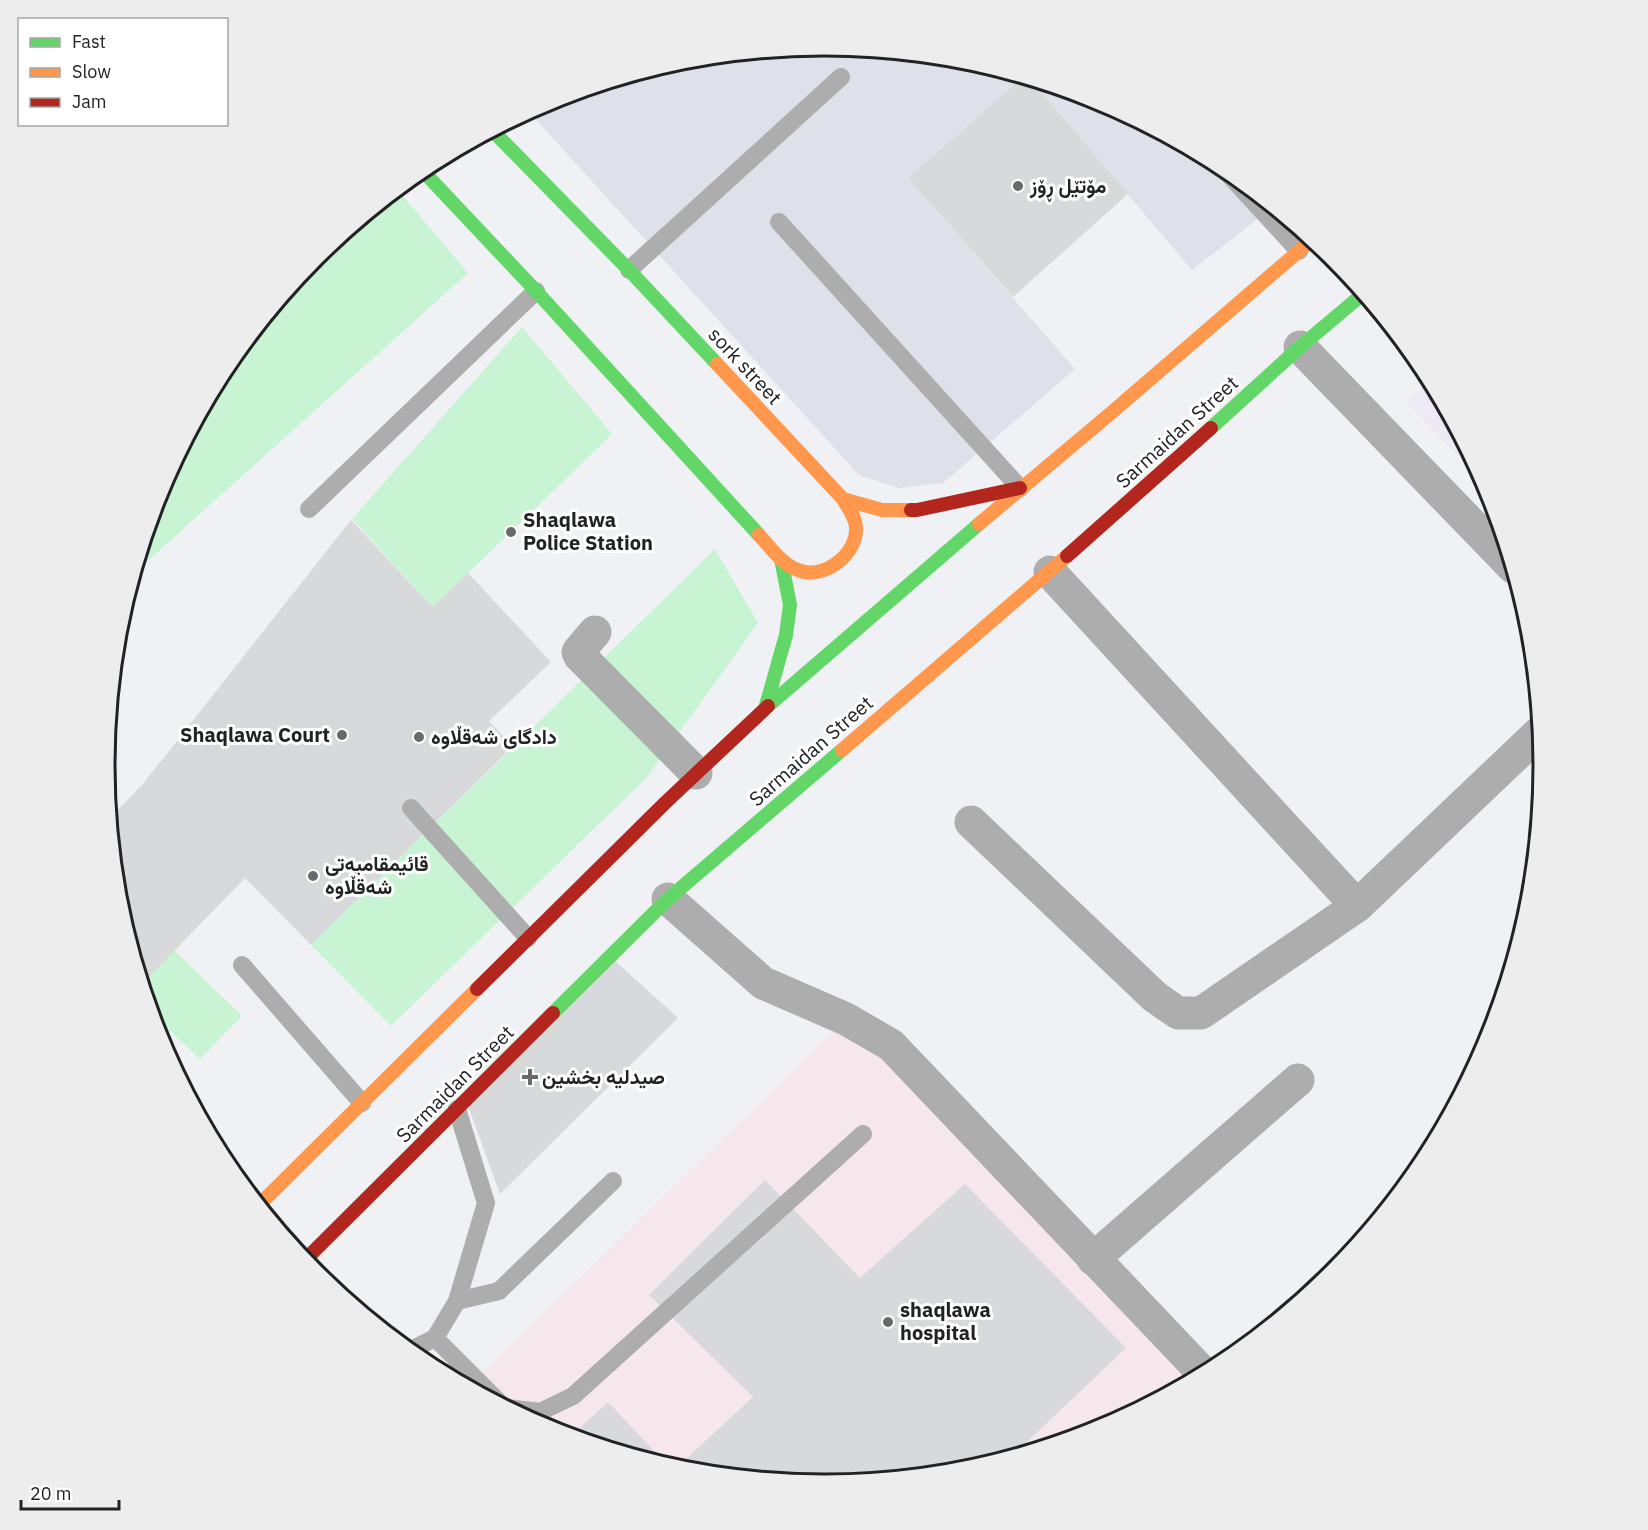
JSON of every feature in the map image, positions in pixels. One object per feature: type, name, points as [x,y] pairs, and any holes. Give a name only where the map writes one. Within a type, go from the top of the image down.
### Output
[{"type":"main road","name":"sork street","points":[[498,136],[629,270],[843,499]]},
{"type":"main road","points":[[428,176],[792,569],[812,573],[825,570],[839,562],[849,550],[856,534],[855,520],[843,499]]},
{"type":"main road","points":[[264,1200],[696,773],[765,709],[1306,245]]},
{"type":"main road","name":"Sarmaidan Street","points":[[311,1254],[668,899],[1050,572],[1300,347],[1358,298]]},
{"type":"main road","points":[[843,499],[882,510],[917,510],[1020,488]]},
{"type":"main road","points":[[765,709],[786,635],[790,605],[781,559]]},
{"type":"street","points":[[1300,347],[1501,555]]},
{"type":"street","points":[[1050,572],[1357,906]]},
{"type":"street","points":[[595,632],[580,647],[578,651],[580,656],[696,773]]},
{"type":"street","points":[[971,822],[1155,997],[1178,1013],[1201,1012],[1357,906],[1533,739]]},
{"type":"street","points":[[668,899],[763,983],[846,1018],[891,1046],[1198,1367]]},
{"type":"street","points":[[1093,1259],[1298,1080]]},
{"type":"lane","points":[[629,270],[841,77]]},
{"type":"lane","points":[[778,222],[1020,488]]},
{"type":"lane","points":[[1294,234],[1306,245]]},
{"type":"lane","points":[[309,509],[536,291]]},
{"type":"lane","points":[[411,808],[528,938]]},
{"type":"lane","points":[[242,965],[362,1103]]},
{"type":"lane","points":[[418,1346],[435,1338],[457,1301],[486,1203],[457,1109]]},
{"type":"lane","points":[[532,1411],[540,1412],[573,1396],[863,1134]]},
{"type":"lane","points":[[457,1301],[499,1291],[614,1181]]},
{"type":"lane","points":[[435,1338],[484,1387]]},
{"type":"shaded area","points":[[778,57],[870,57],[917,62],[962,69],[1017,83],[908,178],[1075,369],[943,483],[899,488],[859,475],[534,118],[596,93],[640,80],[686,69]]},
{"type":"shaded area","points":[[1038,89],[1096,110],[1138,129],[1218,175],[1267,211],[1192,270]]},
{"type":"shaded area","points":[[1423,386],[1466,465],[1406,401]]},
{"type":"shaded area","points":[[846,1019],[1196,1369],[1138,1401],[1096,1420],[1052,1437],[1008,1450],[962,1461],[917,1468],[870,1473],[824,1474],[778,1473],[731,1468],[686,1461],[640,1450],[596,1437],[552,1420],[474,1381]]},
{"type":"green space","points":[[402,195],[468,273],[144,564],[169,493],[188,451],[234,371],[291,297],[322,263],[356,232]]},
{"type":"green space","points":[[522,327],[612,434],[433,607],[352,519]]},
{"type":"green space","points":[[715,549],[758,623],[647,777],[391,1026],[311,945]]},
{"type":"green space","points":[[174,950],[242,1016],[200,1059],[165,1026],[148,978]]},
{"type":"building","name":"مۆتێل ڕۆز","points":[[1017,83],[1039,89],[1128,194],[1013,297],[908,178]]},
{"type":"building","name":"Shaqlawa Court","points":[[351,520],[433,607],[468,573],[551,662],[489,721],[515,749],[511,748],[311,945],[245,878],[148,978],[128,903],[116,812],[143,784]]},
{"type":"building","points":[[613,959],[678,1018],[500,1194],[467,1103]]},
{"type":"building","name":"shaqlawa hospital","points":[[765,1180],[860,1278],[965,1184],[1126,1348],[1023,1446],[962,1461],[870,1473],[778,1473],[731,1468],[684,1461],[753,1397],[649,1295]]},
{"type":"building","points":[[608,1402],[657,1454],[596,1437],[578,1430]]},
{"type":"traffic: fast","points":[[498,136],[717,364]]},
{"type":"traffic: fast","points":[[428,176],[759,535]]},
{"type":"traffic: fast","points":[[1211,428],[1358,298]]},
{"type":"traffic: fast","points":[[768,706],[979,524]]},
{"type":"traffic: fast","points":[[765,709],[786,635],[790,605],[781,559]]},
{"type":"traffic: fast","points":[[553,1013],[668,899],[842,750]]},
{"type":"traffic: slow","points":[[979,524],[1306,245]]},
{"type":"traffic: slow","points":[[717,364],[843,499],[882,510],[911,510]]},
{"type":"traffic: slow","points":[[759,535],[778,556],[795,569],[810,573],[829,568],[845,555],[855,538],[855,520],[843,499]]},
{"type":"traffic: slow","points":[[842,750],[1067,556]]},
{"type":"traffic: slow","points":[[264,1200],[477,989]]},
{"type":"traffic: jam","points":[[1067,556],[1211,428]]},
{"type":"traffic: jam","points":[[911,510],[1020,488]]},
{"type":"traffic: jam","points":[[477,989],[666,802],[768,706]]},
{"type":"traffic: jam","points":[[311,1254],[553,1013]]},
{"type":"place","name":"مۆتێل ڕۆز","points":[[1018,186]]},
{"type":"place","name":"Shaqlawa Police Station","points":[[511,532]]},
{"type":"place","name":"Shaqlawa Court","points":[[342,735]]},
{"type":"place","name":"دادگای شەقڵاوە","points":[[419,737]]},
{"type":"place","name":"قائیمقامیەتی شەقڵاوە","points":[[313,876]]},
{"type":"place","name":"صیدلیە بخشین","points":[[530,1077]]},
{"type":"place","name":"shaqlawa hospital","points":[[888,1322]]}]
